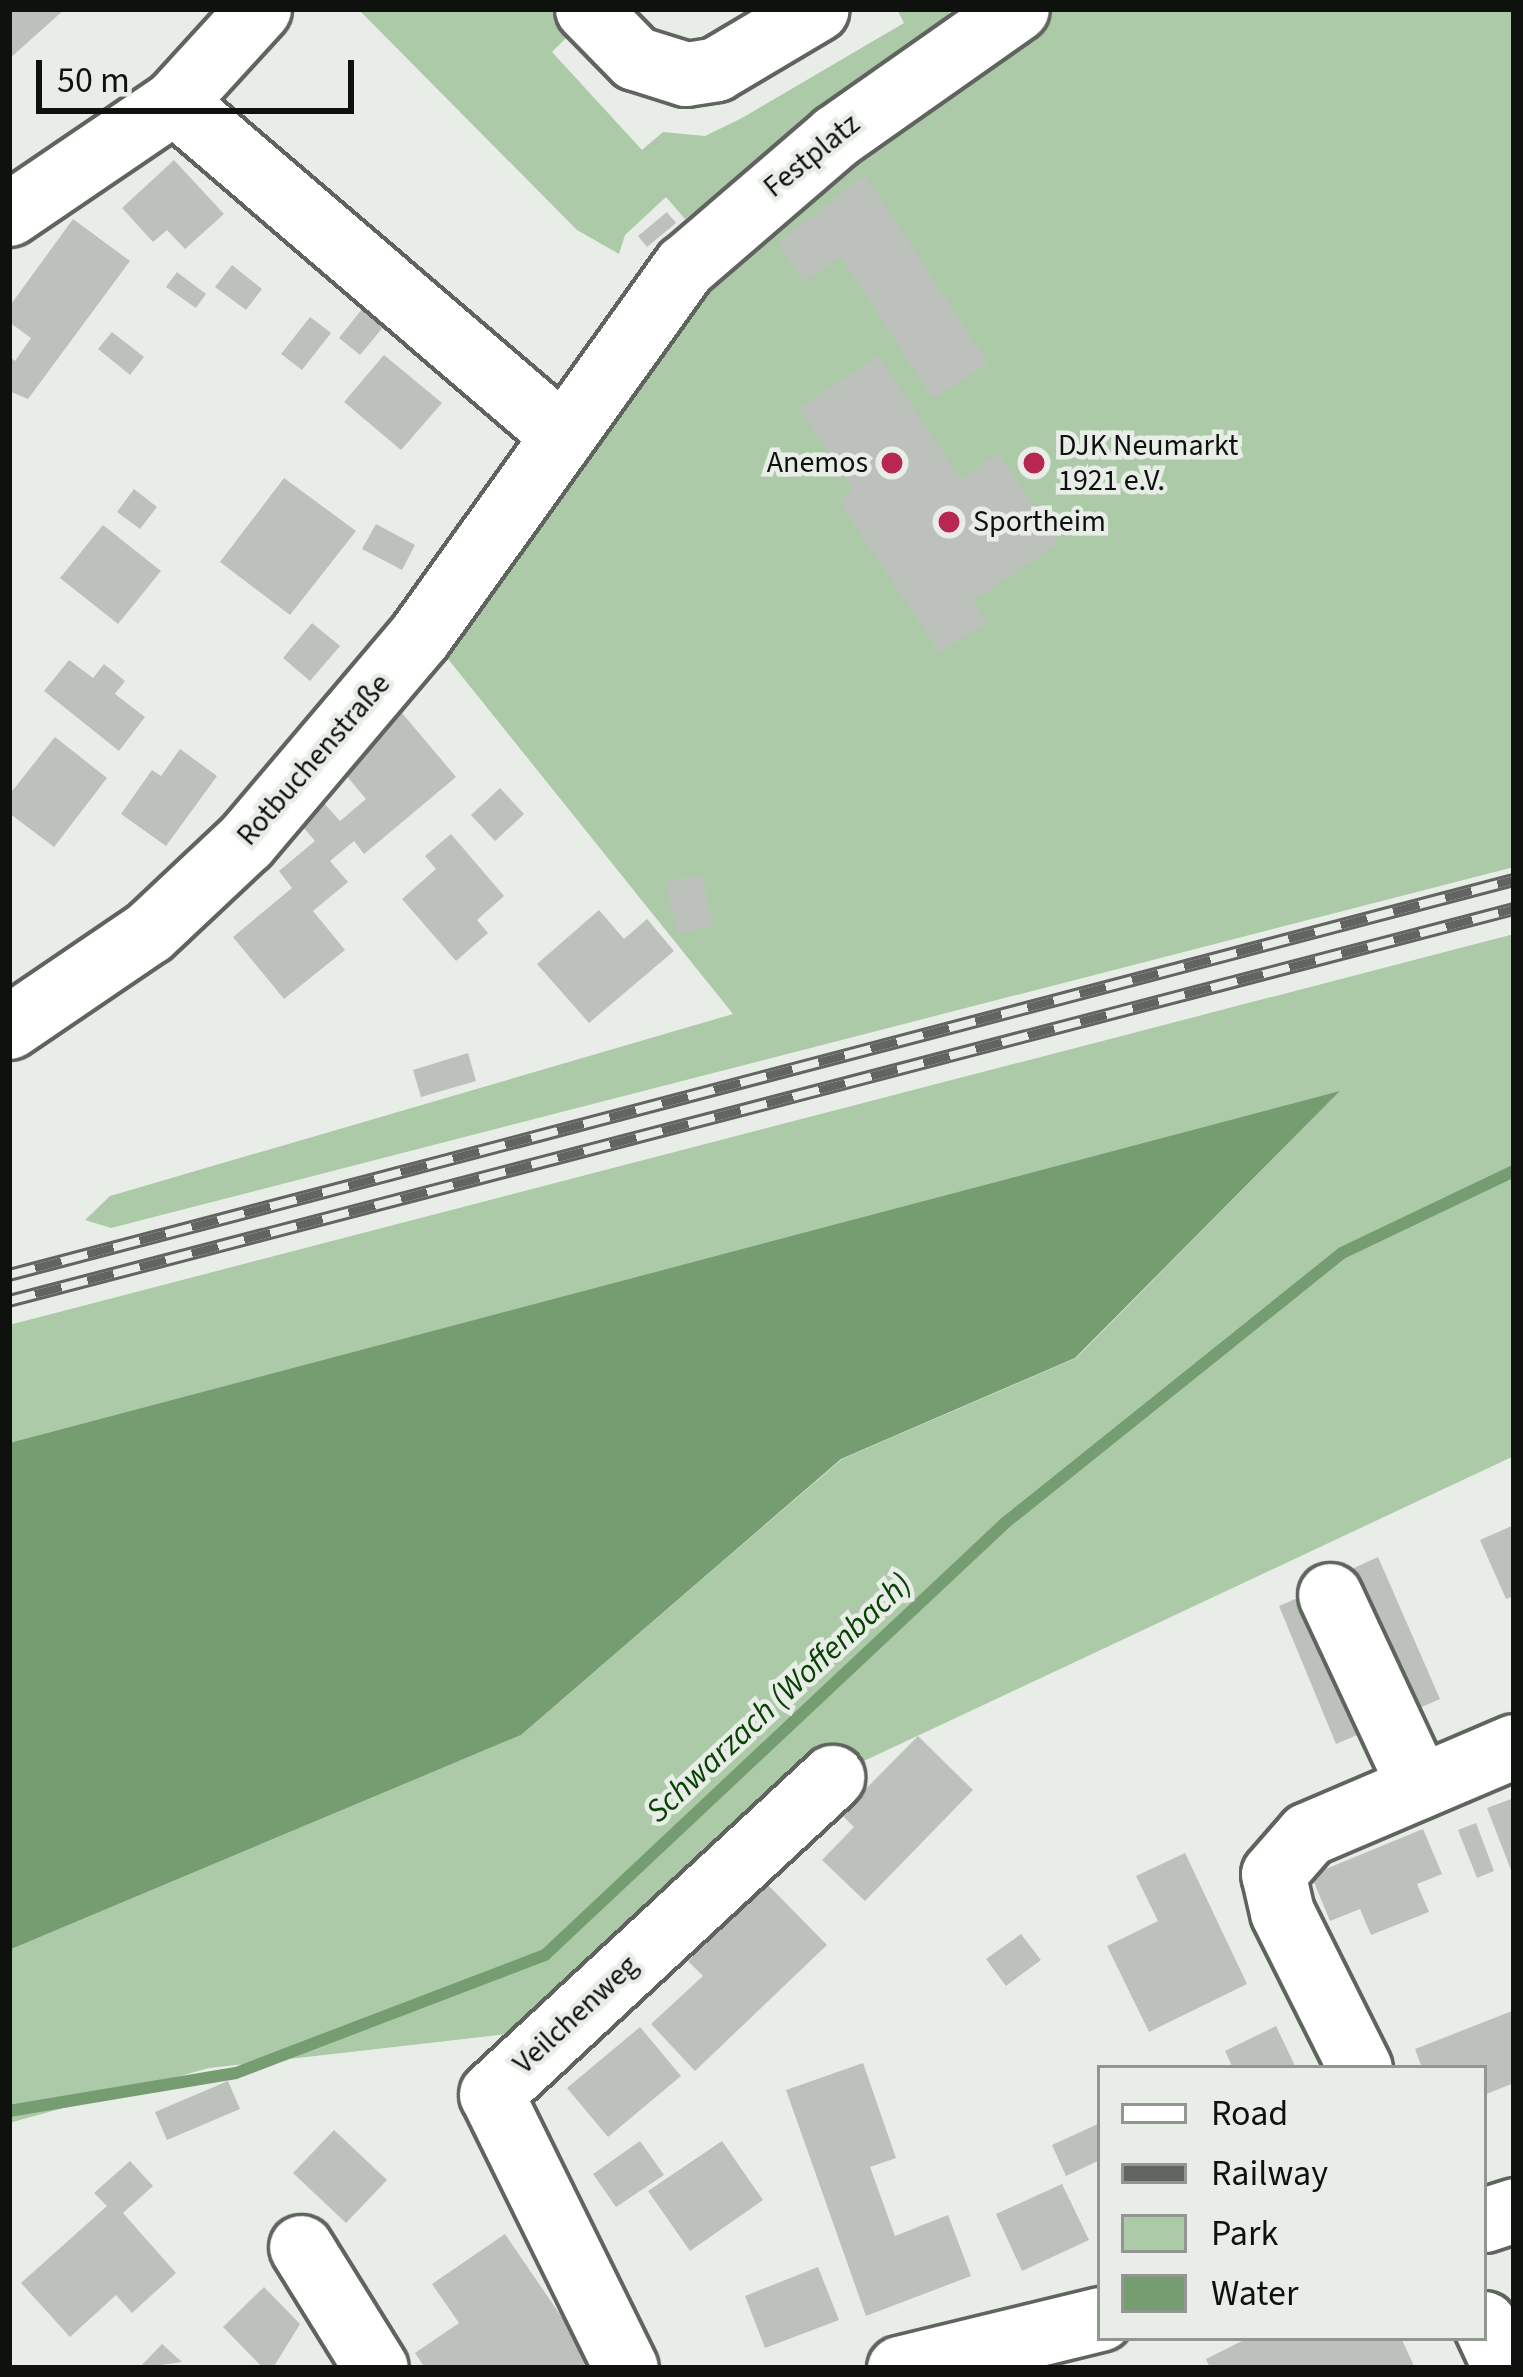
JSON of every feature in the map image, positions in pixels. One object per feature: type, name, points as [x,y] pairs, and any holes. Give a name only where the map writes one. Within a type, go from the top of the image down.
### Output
[{"type":"street","points":[[9,214],[174,102],[259,9]]},
{"type":"street","points":[[587,9],[635,58],[686,74],[716,69],[818,9]]},
{"type":"street","name":"Festplatz","points":[[631,332],[749,207],[992,16]]},
{"type":"street","points":[[174,102],[561,434]]},
{"type":"street","name":"Rotbuchenstraße","points":[[9,1027],[149,932],[245,842],[418,637],[631,332]]},
{"type":"street","points":[[1330,1595],[1419,1786]]},
{"type":"street","points":[[1358,2065],[1282,1912],[1273,1874],[1308,1834],[1514,1746]]},
{"type":"street","name":"Veilchenweg","points":[[626,2368],[491,2094],[832,1777]]},
{"type":"street","points":[[301,2247],[376,2368]]},
{"type":"street","points":[[899,2368],[1097,2320]]},
{"type":"street","points":[[1487,2329],[1505,2368]]},
{"type":"green space","points":[[358,9],[558,9],[573,31],[552,52],[642,150],[663,132],[705,136],[742,118],[904,23],[897,9],[949,9],[950,24],[685,219],[666,197],[625,235],[619,254],[577,230]]},
{"type":"green space","name":"DJK Neumarkt 1921 e.V.","points":[[1046,9],[1514,9],[1514,867],[111,1228],[85,1220],[110,1196],[733,1014],[432,639],[678,293]]},
{"type":"green space","points":[[1514,934],[1514,1456],[785,1798],[517,2033],[209,2068],[9,2123],[9,1950],[521,1735],[842,1459],[1076,1358],[1338,1093],[9,1443],[9,1325]]},
{"type":"water","points":[[1340,1091],[1075,1358],[841,1459],[521,1735],[9,1950],[9,1443]]},
{"type":"building","points":[[9,9],[65,9],[9,59]]},
{"type":"building","points":[[174,160],[224,214],[185,249],[167,230],[153,242],[122,208]]},
{"type":"building","points":[[865,175],[988,363],[933,399],[841,257],[804,282],[778,242]]},
{"type":"building","points":[[667,212],[676,223],[647,247],[638,236]]},
{"type":"building","points":[[73,219],[130,261],[28,399],[9,391],[9,356],[15,361],[31,338],[9,322],[9,307]]},
{"type":"building","points":[[232,265],[262,289],[246,310],[215,287]]},
{"type":"building","points":[[177,272],[206,294],[196,308],[166,287]]},
{"type":"building","points":[[362,309],[384,326],[360,355],[339,338]]},
{"type":"building","points":[[310,317],[331,333],[302,370],[281,354]]},
{"type":"building","points":[[112,332],[144,357],[130,375],[98,349]]},
{"type":"building","points":[[384,355],[442,403],[401,450],[344,402]]},
{"type":"building","name":"Sportheim","points":[[878,356],[961,479],[999,453],[1059,543],[973,601],[986,622],[940,653],[838,500],[853,490],[799,408]]},
{"type":"building","points":[[284,478],[356,531],[290,615],[220,562]]},
{"type":"building","points":[[134,489],[157,507],[140,529],[117,512]]},
{"type":"building","points":[[376,524],[415,545],[402,570],[362,549]]},
{"type":"building","points":[[103,525],[161,571],[118,624],[60,578]]},
{"type":"building","points":[[312,623],[340,646],[310,681],[283,658]]},
{"type":"building","points":[[69,660],[93,678],[104,664],[125,681],[115,694],[145,717],[119,751],[44,691]]},
{"type":"building","points":[[402,713],[456,777],[364,854],[354,841],[330,861],[348,882],[313,911],[345,950],[284,999],[233,937],[292,888],[279,871],[315,841],[298,821],[322,801],[340,821],[366,799],[339,767]]},
{"type":"building","points":[[55,737],[107,778],[54,847],[9,813],[9,795]]},
{"type":"building","points":[[180,749],[217,776],[166,846],[121,814],[152,770],[161,776]]},
{"type":"building","points":[[500,788],[524,814],[495,841],[471,815]]},
{"type":"building","points":[[451,834],[504,896],[477,920],[488,933],[456,961],[402,899],[436,869],[425,856]]},
{"type":"building","points":[[701,874],[714,925],[678,934],[665,883]]},
{"type":"building","points":[[599,910],[624,939],[647,919],[674,951],[589,1023],[537,964]]},
{"type":"building","points":[[468,1053],[476,1081],[421,1097],[413,1070]]},
{"type":"building","points":[[1514,1525],[1514,1596],[1506,1599],[1480,1540]]},
{"type":"building","points":[[1378,1557],[1440,1699],[1406,1714],[1343,1573]]},
{"type":"building","points":[[1312,1592],[1369,1730],[1336,1744],[1279,1606]]},
{"type":"building","points":[[918,1736],[973,1790],[865,1901],[822,1860],[854,1827],[841,1814]]},
{"type":"building","points":[[1514,1798],[1514,1878],[1487,1808]]},
{"type":"building","points":[[1476,1823],[1494,1871],[1477,1878],[1458,1830]]},
{"type":"building","points":[[1423,1829],[1442,1874],[1417,1884],[1429,1912],[1371,1935],[1360,1909],[1330,1921],[1311,1875]]},
{"type":"building","points":[[1185,1853],[1247,1984],[1149,2032],[1107,1946],[1158,1921],[1136,1876]]},
{"type":"building","points":[[768,1885],[827,1945],[695,2071],[651,2024],[703,1976],[688,1961]]},
{"type":"building","points":[[1021,1934],[1041,1960],[1006,1986],[986,1959]]},
{"type":"building","points":[[1512,2011],[1514,2083],[1487,2094],[1487,2065],[1421,2065],[1415,2049]]},
{"type":"building","points":[[1276,2026],[1295,2065],[1232,2065],[1225,2051]]},
{"type":"building","points":[[640,2027],[681,2076],[608,2137],[567,2088]]},
{"type":"building","points":[[863,2063],[896,2158],[870,2167],[895,2236],[948,2215],[971,2276],[866,2316],[786,2090]]},
{"type":"building","points":[[228,2081],[240,2109],[167,2140],[155,2112]]},
{"type":"building","points":[[1097,2124],[1097,2161],[1066,2176],[1052,2145]]},
{"type":"building","points":[[334,2130],[387,2180],[346,2223],[293,2173]]},
{"type":"building","points":[[640,2141],[664,2175],[616,2207],[593,2174]]},
{"type":"building","points":[[722,2141],[763,2200],[690,2251],[648,2191]]},
{"type":"building","points":[[130,2161],[153,2186],[123,2213],[176,2273],[132,2313],[116,2295],[70,2337],[21,2283],[107,2206],[94,2193]]},
{"type":"building","points":[[1062,2184],[1089,2240],[1022,2271],[996,2214]]},
{"type":"building","points":[[505,2234],[591,2360],[579,2368],[425,2368],[415,2353],[459,2323],[432,2284]]},
{"type":"building","points":[[818,2267],[839,2320],[765,2348],[745,2296]]},
{"type":"building","points":[[264,2287],[300,2324],[273,2368],[263,2368],[223,2327]]},
{"type":"building","points":[[1242,2341],[1402,2341],[1415,2368],[1210,2368],[1206,2359]]},
{"type":"building","points":[[162,2344],[182,2362],[139,2368]]},
{"type":"waterway","name":"Schwarzach (Woffenbach)","points":[[9,2111],[236,2073],[545,1955],[1005,1523],[1342,1253],[1514,1171]]},
{"type":"railway","points":[[9,1275],[1514,880]]},
{"type":"railway","points":[[9,1301],[1514,909]]},
{"type":"place","name":"Anemos","points":[[892,463]]},
{"type":"place","name":"DJK Neumarkt 1921 e.V.","points":[[1034,463]]},
{"type":"place","name":"Sportheim","points":[[949,522]]}]
